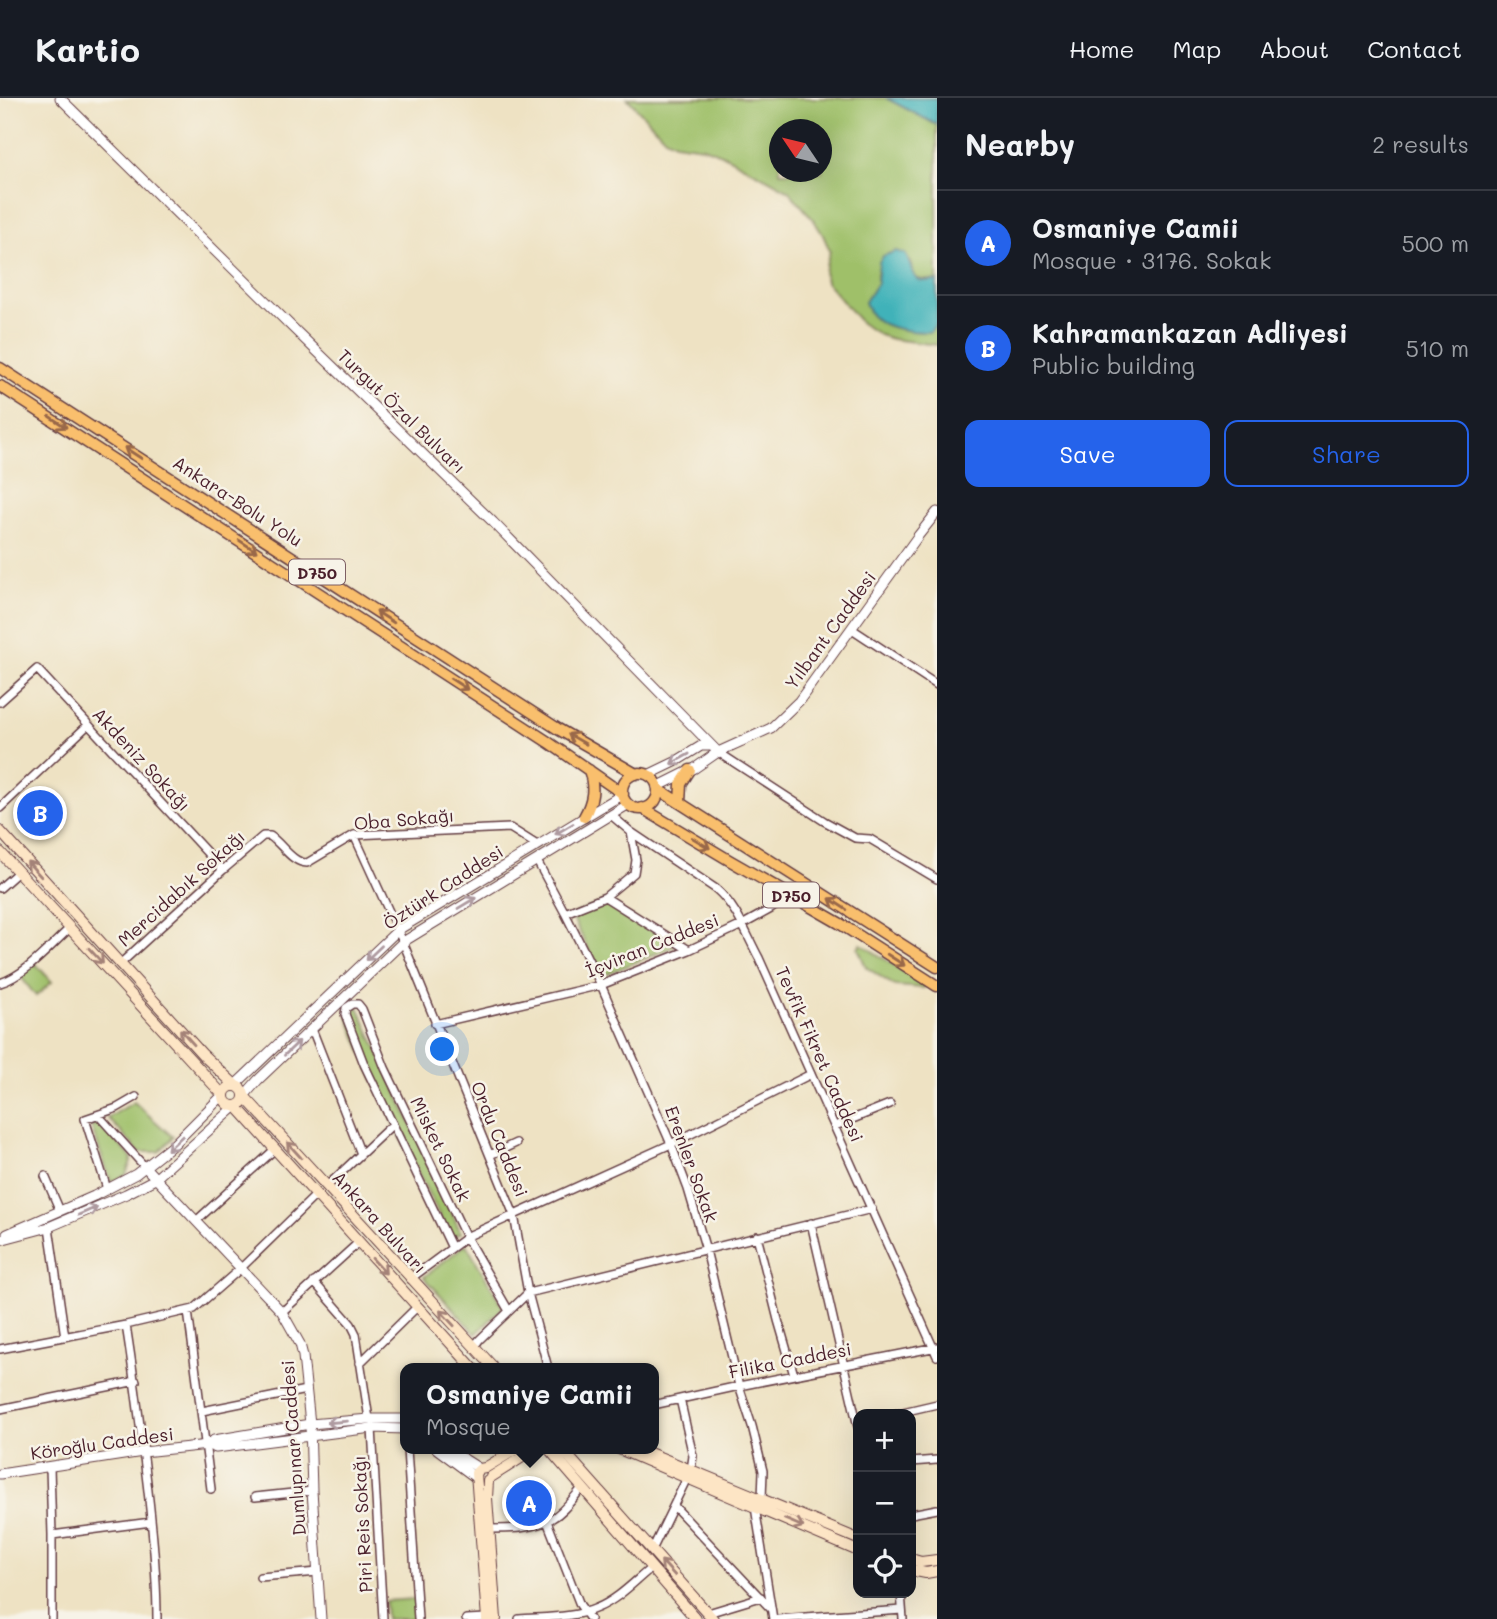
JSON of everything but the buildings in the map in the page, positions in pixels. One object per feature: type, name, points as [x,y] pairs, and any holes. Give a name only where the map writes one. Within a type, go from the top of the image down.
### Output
[{"type":"highway","name":"Ankara-Bolu Yolu","points":[[0,368],[558,729],[636,774]]},
{"type":"highway","name":"Ankara-Bolu Yolu","points":[[0,386],[589,770],[625,797]]},
{"type":"highway","points":[[584,817],[593,794],[589,770]]},
{"type":"highway","points":[[680,803],[681,783],[690,770]]},
{"type":"highway","points":[[636,774],[648,775],[657,788],[654,802],[642,808],[635,808],[625,797],[625,781],[636,774]]},
{"type":"highway","name":"D750","points":[[657,788],[937,967]]},
{"type":"highway","name":"D750","points":[[642,808],[839,923],[937,986]]},
{"type":"main road","name":"Ankara Bulvarı","points":[[0,831],[202,1055],[243,1090],[244,1096],[489,1363]]},
{"type":"main road","name":"Ankara Bulvarı","points":[[0,852],[223,1095],[224,1100],[236,1106],[467,1363]]},
{"type":"main road","points":[[223,1095],[227,1088],[235,1085]]},
{"type":"main road","points":[[236,1106],[243,1101],[244,1096]]},
{"type":"main road","points":[[483,1476],[510,1454]]},
{"type":"main road","points":[[483,1476],[525,1454]]},
{"type":"main road","points":[[553,1454],[696,1619]]},
{"type":"main road","points":[[566,1454],[710,1616]]},
{"type":"main road","points":[[633,1454],[853,1537]]},
{"type":"main road","points":[[650,1454],[689,1474]]},
{"type":"main road","points":[[483,1476],[490,1529],[490,1618]]},
{"type":"main road","points":[[483,1476],[490,1618]]},
{"type":"main road","points":[[759,1502],[853,1548]]},
{"type":"main road","points":[[916,1560],[937,1560]]},
{"type":"main road","points":[[916,1571],[937,1572]]},
{"type":"street","name":"Turgut Özal Bulvarı","points":[[60,98],[494,522],[715,749]]},
{"type":"street","name":"Yılbant Caddesi","points":[[657,788],[690,770],[715,749],[771,728],[799,701],[937,512]]},
{"type":"street","points":[[852,629],[937,685]]},
{"type":"street","name":"Akdeniz Sokağı","points":[[0,702],[37,669],[223,870]]},
{"type":"street","points":[[0,808],[88,725]]},
{"type":"street","name":"Yılbant Caddesi","points":[[648,775],[701,746],[715,749]]},
{"type":"street","points":[[715,749],[824,821],[855,838],[870,839],[937,879]]},
{"type":"street","name":"Öztürk Caddesi","points":[[244,1096],[403,942],[611,815],[625,797]]},
{"type":"street","name":"Öztürk Caddesi","points":[[235,1085],[398,930],[584,817],[625,797]]},
{"type":"street","name":"Tevfik Fikret Caddesi","points":[[611,815],[716,889],[733,907],[759,958],[937,1356]]},
{"type":"street","name":"Oba Sokağı","points":[[263,836],[270,835],[301,863],[307,863],[354,835],[510,828],[537,845]]},
{"type":"street","points":[[565,913],[605,897],[634,873],[636,860],[631,831]]},
{"type":"street","name":"Ordu Caddesi","points":[[354,835],[398,930],[514,1215],[528,1293],[547,1363]]},
{"type":"street","name":"Mercidabık Sokağı","points":[[120,964],[263,836]]},
{"type":"street","name":"Erenler Sokak","points":[[537,860],[601,985],[688,1189],[763,1471],[759,1502],[771,1608],[776,1619]]},
{"type":"street","points":[[0,888],[18,872]]},
{"type":"street","name":"İçviran Caddesi","points":[[435,1024],[601,985],[689,950],[742,925],[790,895]]},
{"type":"street","points":[[605,897],[689,950]]},
{"type":"street","points":[[0,983],[21,972],[69,928]]},
{"type":"street","name":"Misket Sokak","points":[[393,1124],[347,1022],[345,1012],[350,1004],[358,1004],[362,1009],[391,1080],[466,1237],[509,1311]]},
{"type":"street","points":[[312,1029],[361,1154]]},
{"type":"street","points":[[410,1279],[466,1237],[671,1144],[811,1074]]},
{"type":"street","points":[[0,1239],[27,1224],[123,1182],[174,1144],[223,1095]]},
{"type":"street","points":[[107,1189],[85,1119],[99,1116],[135,1097]]},
{"type":"street","points":[[835,1126],[890,1104]]},
{"type":"street","points":[[0,1239],[49,1227],[155,1179],[236,1106]]},
{"type":"street","points":[[99,1116],[145,1167]]},
{"type":"street","points":[[327,1186],[393,1124],[452,1248]]},
{"type":"street","points":[[490,1155],[516,1143]]},
{"type":"street","points":[[196,1221],[274,1150]]},
{"type":"street","name":"Dumlupınar Caddesi","points":[[145,1167],[282,1311],[300,1344],[310,1424],[321,1619]]},
{"type":"street","points":[[45,1176],[60,1211]]},
{"type":"street","points":[[0,1349],[126,1325],[199,1306],[315,1196]]},
{"type":"street","points":[[474,1347],[528,1293],[872,1209]]},
{"type":"street","points":[[811,1223],[854,1409]]},
{"type":"street","points":[[49,1227],[65,1337]]},
{"type":"street","points":[[757,1236],[794,1375]]},
{"type":"street","points":[[282,1311],[358,1243]]},
{"type":"street","name":"Piri Reis Sokağı","points":[[314,1282],[351,1324],[356,1334],[370,1423],[383,1619]]},
{"type":"street","points":[[360,1363],[417,1307]]},
{"type":"street","points":[[188,1311],[211,1489]]},
{"type":"street","points":[[126,1325],[158,1583],[158,1619]]},
{"type":"street","name":"Filika Caddesi","points":[[659,1404],[935,1347]]},
{"type":"street","points":[[0,1409],[135,1381]]},
{"type":"street","points":[[202,1411],[306,1390]]},
{"type":"street","points":[[652,1550],[689,1474],[693,1456],[680,1399]]},
{"type":"street","points":[[916,1409],[937,1404]]},
{"type":"street","name":"Köroğlu Caddesi","points":[[0,1474],[143,1452],[207,1445],[216,1448],[400,1420]]},
{"type":"street","name":"Köroğlu Caddesi","points":[[207,1445],[214,1440],[310,1424],[370,1423],[400,1428]]},
{"type":"street","points":[[407,1454],[418,1619]]},
{"type":"street","points":[[446,1454],[483,1476]]},
{"type":"street","points":[[457,1454],[483,1476]]},
{"type":"street","points":[[916,1462],[937,1460]]},
{"type":"street","points":[[50,1467],[51,1619]]},
{"type":"street","points":[[490,1529],[528,1527],[547,1521],[560,1512],[583,1487]]},
{"type":"street","points":[[255,1497],[312,1491]]},
{"type":"street","points":[[674,1506],[771,1608]]},
{"type":"street","points":[[916,1513],[937,1509]]},
{"type":"street","points":[[547,1521],[580,1605],[588,1616]]},
{"type":"street","points":[[52,1535],[151,1522]]},
{"type":"street","points":[[519,1619],[588,1616],[651,1568]]},
{"type":"street","points":[[260,1577],[318,1572]]},
{"type":"street","points":[[710,1616],[761,1597]]},
{"type":"street","points":[[901,1598],[903,1619]]},
{"type":"street","points":[[597,1609],[601,1619]]},
{"type":"street","points":[[776,1619],[902,1610]]},
{"type":"street","points":[[466,1619],[490,1618]]},
{"type":"green space","points":[[627,98],[886,98],[937,125],[937,281],[915,277],[911,262],[896,251],[883,256],[877,273],[877,283],[865,302],[873,317],[892,327],[930,332],[937,322],[937,345],[892,339],[861,323],[826,282],[824,272],[830,251],[823,235],[788,190],[773,182],[832,182],[832,119],[769,119],[769,180],[722,154],[703,147],[675,143],[665,138]]},
{"type":"green space","points":[[609,902],[675,946],[602,976],[571,915]]},
{"type":"green space","points":[[861,944],[925,985],[924,988],[895,986],[866,967],[858,948]]},
{"type":"green space","points":[[35,963],[52,982],[36,996],[20,976]]},
{"type":"green space","points":[[350,1007],[358,1007],[461,1233],[450,1237],[409,1155],[358,1043],[347,1014]]},
{"type":"green space","points":[[134,1102],[173,1137],[159,1152],[139,1152],[108,1118]]},
{"type":"green space","points":[[91,1122],[93,1125],[99,1123],[132,1158],[126,1175],[111,1182]]},
{"type":"green space","points":[[466,1244],[503,1307],[476,1334],[424,1277]]},
{"type":"green space","points":[[415,1599],[416,1619],[386,1619],[385,1601]]},
{"type":"water","points":[[886,98],[937,98],[937,125]]},
{"type":"water","points":[[896,251],[905,254],[916,278],[937,281],[937,322],[930,332],[892,327],[878,321],[867,308],[865,302],[877,283],[879,262],[883,256]]},
{"type":"place","name":"Kahramankazan Adliyesi","points":[[40,813]]},
{"type":"place","name":"Osmaniye Camii","points":[[529,1503]]}]
